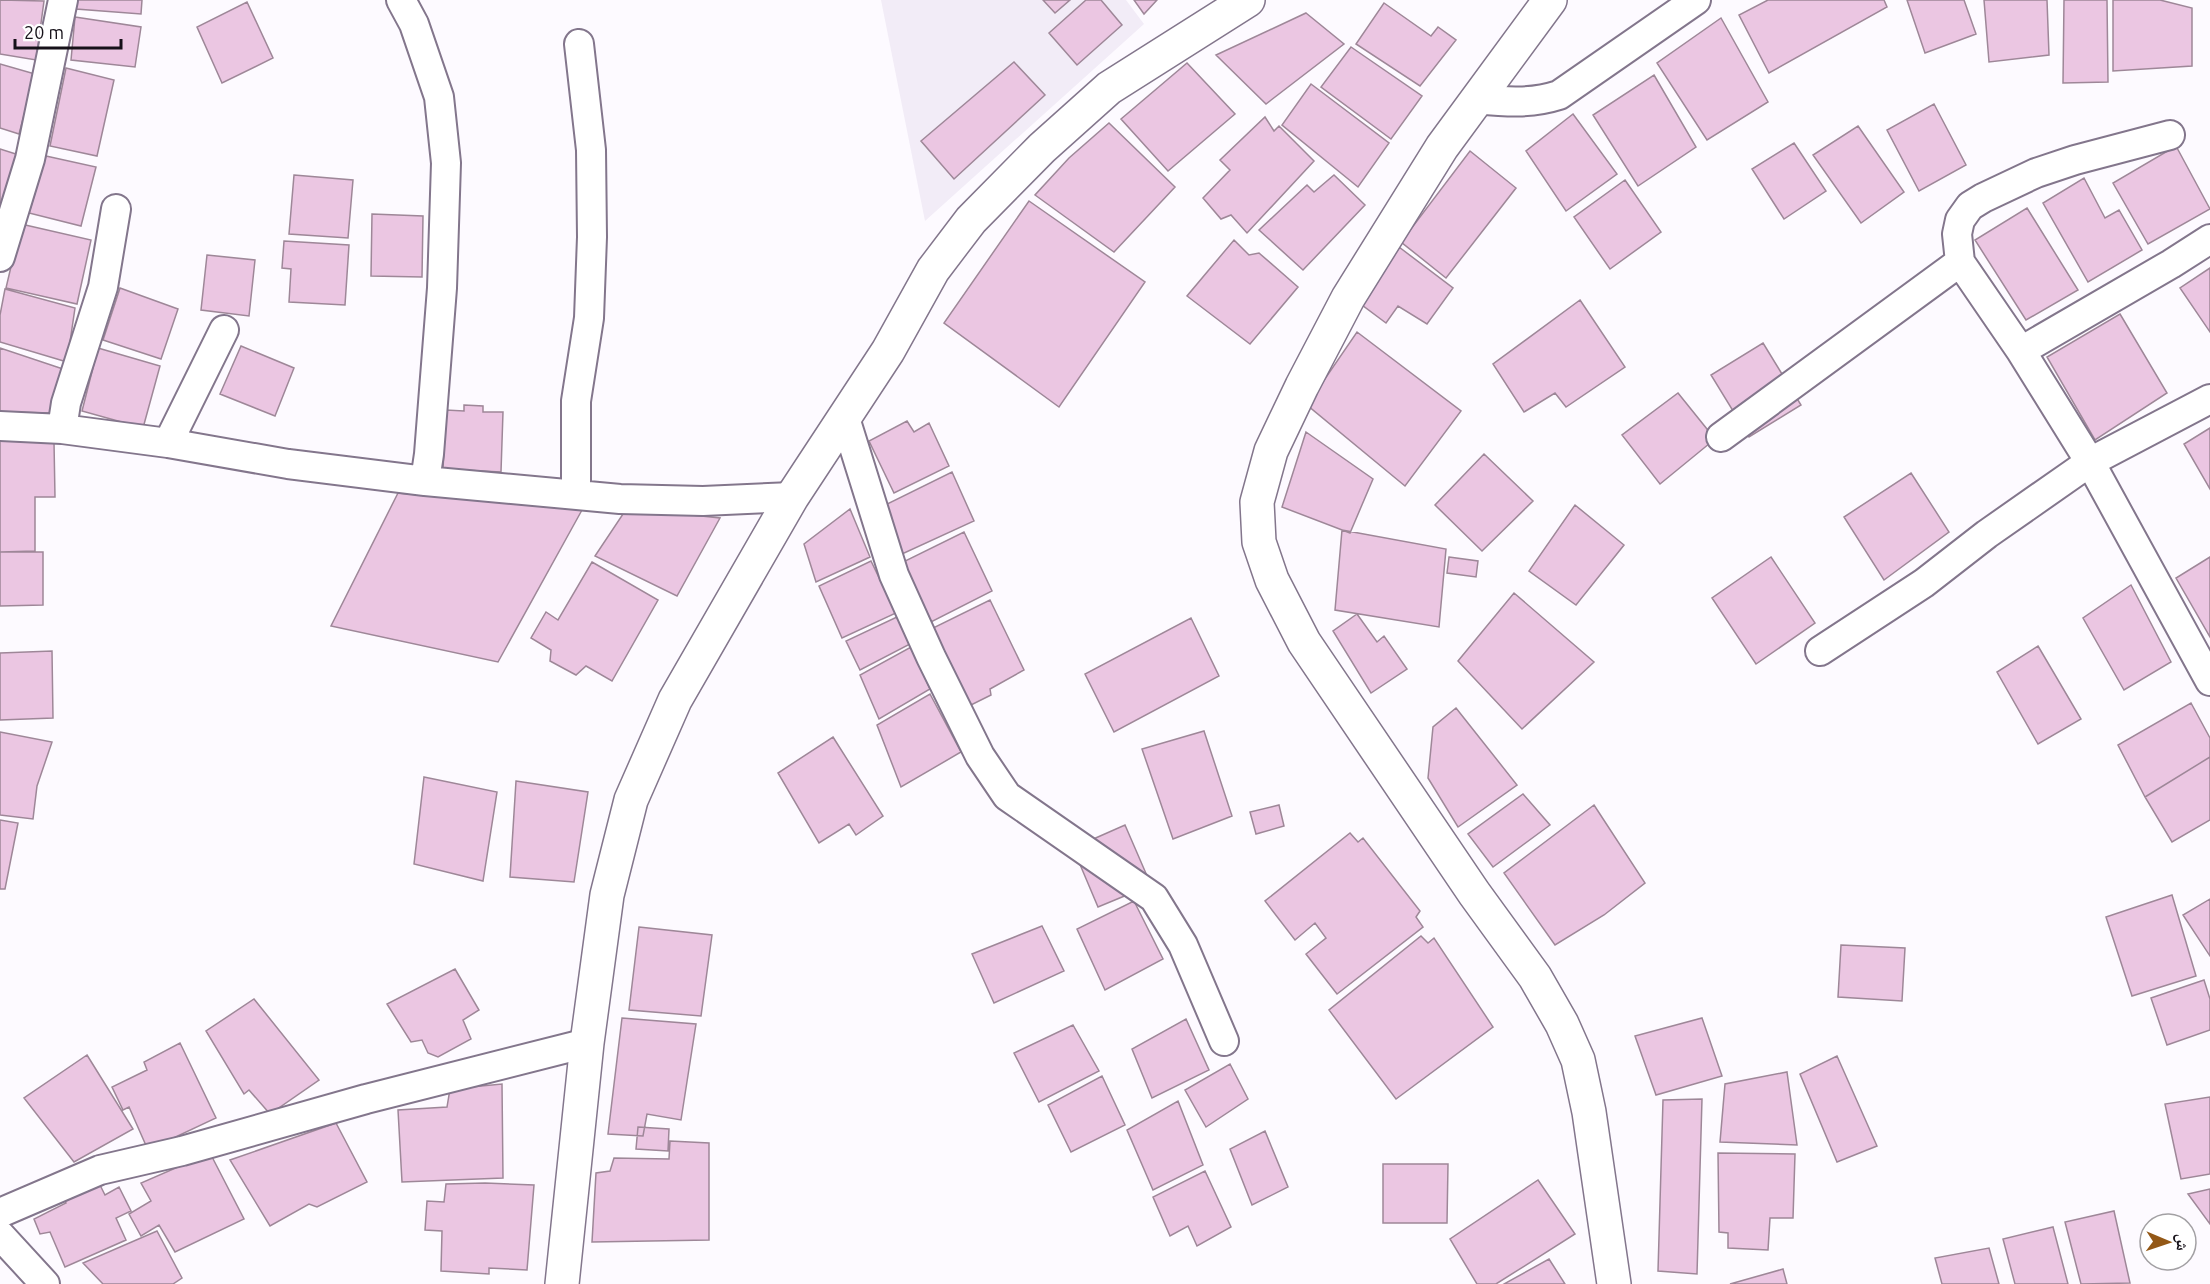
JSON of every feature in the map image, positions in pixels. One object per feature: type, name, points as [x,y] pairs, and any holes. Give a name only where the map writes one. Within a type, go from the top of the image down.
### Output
[{"type":"street","points":[[0,257],[30,159],[63,0]]},
{"type":"street","points":[[401,0],[414,24],[439,97],[446,163],[442,288],[429,454],[424,481]]},
{"type":"street","points":[[562,1284],[587,1043],[607,895],[631,800],[675,700],[792,497],[888,351],[933,270],[970,220],[1042,148],[1110,88],[1221,10],[1248,0]]},
{"type":"street","points":[[1477,99],[1519,103],[1559,96],[1696,0]]},
{"type":"street","points":[[1548,1],[1442,147],[1348,298],[1271,451],[1257,502],[1259,542],[1272,580],[1304,642],[1474,893],[1535,977],[1562,1024],[1578,1060],[1589,1112],[1614,1284]]},
{"type":"street","points":[[576,494],[576,401],[589,318],[592,237],[591,150],[579,44]]},
{"type":"street","points":[[2170,135],[2065,163],[2036,173],[1983,198],[1963,213],[1958,226],[1960,262],[2021,351],[2090,462],[2210,680]]},
{"type":"street","points":[[62,429],[66,403],[103,287],[116,209]]},
{"type":"street","points":[[2021,351],[2210,238]]},
{"type":"street","points":[[1720,437],[1960,262]]},
{"type":"street","points":[[168,443],[224,330]]},
{"type":"street","points":[[1820,651],[1924,582],[1987,534],[2090,462],[2210,399]]},
{"type":"street","points":[[845,418],[894,575],[980,756],[1007,796],[1154,898],[1183,945],[1224,1041]]},
{"type":"street","points":[[0,426],[62,429],[168,443],[288,464],[424,481],[620,499],[703,501],[792,497]]},
{"type":"street","points":[[0,1213],[100,1170],[182,1151],[366,1099],[587,1043]]},
{"type":"street","points":[[0,1235],[45,1284]]},
{"type":"shaded area","points":[[881,0],[1126,0],[1144,24],[925,221]]},
{"type":"building","points":[[0,0],[44,1],[36,60],[0,54]]},
{"type":"building","points":[[77,0],[142,0],[141,14],[76,9]]},
{"type":"building","points":[[1043,0],[1070,0],[1055,13]]},
{"type":"building","points":[[1086,0],[1101,0],[1122,25],[1077,65],[1049,33]]},
{"type":"building","points":[[1134,0],[1157,0],[1144,14]]},
{"type":"building","points":[[1768,0],[1884,0],[1887,7],[1769,73],[1739,15]]},
{"type":"building","points":[[1907,0],[1964,0],[1976,34],[1925,53]]},
{"type":"building","points":[[1984,0],[2047,0],[2049,55],[1989,62]]},
{"type":"building","points":[[2064,0],[2107,0],[2108,82],[2063,83]]},
{"type":"building","points":[[2113,0],[2160,0],[2192,8],[2192,66],[2113,71]]},
{"type":"building","points":[[247,2],[273,58],[222,83],[197,27]]},
{"type":"building","points":[[1384,3],[1431,36],[1438,27],[1456,40],[1420,86],[1356,44]]},
{"type":"building","points":[[1306,13],[1344,44],[1266,104],[1216,55]]},
{"type":"building","points":[[75,17],[141,27],[135,67],[71,60]]},
{"type":"building","points":[[1721,18],[1768,102],[1707,140],[1657,63]]},
{"type":"building","points":[[1351,47],[1422,96],[1391,139],[1321,87]]},
{"type":"building","points":[[1014,62],[1045,95],[954,179],[921,141]]},
{"type":"building","points":[[1187,63],[1235,114],[1168,171],[1121,119]]},
{"type":"building","points":[[0,64],[35,74],[19,134],[0,128]]},
{"type":"building","points":[[66,68],[114,80],[97,156],[50,146]]},
{"type":"building","points":[[1654,75],[1696,147],[1638,186],[1593,115]]},
{"type":"building","points":[[1311,84],[1389,143],[1358,187],[1282,125]]},
{"type":"building","points":[[1934,104],[1966,165],[1919,191],[1887,130]]},
{"type":"building","points":[[1573,114],[1617,174],[1566,211],[1526,151]]},
{"type":"building","points":[[1265,117],[1274,131],[1279,126],[1314,161],[1247,233],[1231,215],[1221,219],[1203,198],[1230,170],[1220,160]]},
{"type":"building","points":[[1109,123],[1175,187],[1114,252],[1035,195],[1069,158]]},
{"type":"building","points":[[1858,126],[1904,192],[1861,223],[1813,155]]},
{"type":"building","points":[[1794,143],[1826,191],[1784,219],[1752,169]]},
{"type":"building","points":[[2176,146],[2210,209],[2148,244],[2113,183]]},
{"type":"building","points":[[0,149],[19,155],[0,212]]},
{"type":"building","points":[[1470,151],[1516,188],[1446,278],[1401,242]]},
{"type":"building","points":[[46,156],[96,167],[81,226],[29,213]]},
{"type":"building","points":[[294,175],[353,180],[348,238],[289,234]]},
{"type":"building","points":[[1334,175],[1365,205],[1303,270],[1259,230],[1307,185],[1314,192]]},
{"type":"building","points":[[2084,178],[2105,218],[2119,210],[2142,250],[2088,282],[2043,203]]},
{"type":"building","points":[[1625,180],[1661,232],[1610,269],[1574,217]]},
{"type":"building","points":[[1029,201],[1145,282],[1059,407],[944,323]]},
{"type":"building","points":[[2027,208],[2078,290],[2026,320],[1975,240]]},
{"type":"building","points":[[372,214],[423,216],[422,277],[371,276]]},
{"type":"building","points":[[21,224],[91,240],[77,304],[6,288]]},
{"type":"building","points":[[1234,240],[1249,255],[1259,253],[1298,287],[1250,344],[1187,296]]},
{"type":"building","points":[[284,241],[349,245],[345,305],[289,302],[291,269],[282,268]]},
{"type":"building","points":[[1399,247],[1453,288],[1427,324],[1398,306],[1386,323],[1362,305]]},
{"type":"building","points":[[207,255],[255,260],[249,316],[201,310]]},
{"type":"building","points":[[2210,268],[2210,332],[2180,288]]},
{"type":"building","points":[[120,288],[178,309],[161,359],[103,340]]},
{"type":"building","points":[[5,289],[75,308],[67,362],[0,342],[0,315]]},
{"type":"building","points":[[1580,300],[1625,367],[1566,407],[1555,393],[1524,412],[1493,364]]},
{"type":"building","points":[[2120,314],[2167,393],[2095,440],[2047,357]]},
{"type":"building","points":[[1357,332],[1461,411],[1405,486],[1307,405]]},
{"type":"building","points":[[1763,343],[1801,405],[1749,437],[1711,375]]},
{"type":"building","points":[[241,346],[294,368],[275,416],[220,394]]},
{"type":"building","points":[[0,348],[66,370],[51,413],[0,412]]},
{"type":"building","points":[[98,348],[160,366],[143,428],[82,411]]},
{"type":"building","points":[[1678,393],[1715,439],[1660,484],[1622,435]]},
{"type":"building","points":[[464,405],[483,406],[483,412],[503,412],[501,472],[443,469],[446,410],[464,411]]},
{"type":"building","points":[[907,421],[914,432],[929,423],[949,466],[894,493],[869,441]]},
{"type":"building","points":[[2210,428],[2210,489],[2184,444]]},
{"type":"building","points":[[1306,432],[1373,479],[1350,533],[1282,507]]},
{"type":"building","points":[[26,438],[26,442],[54,442],[55,497],[35,497],[35,551],[0,552],[0,439]]},
{"type":"building","points":[[1484,454],[1533,501],[1482,551],[1435,505]]},
{"type":"building","points":[[952,472],[974,521],[902,554],[881,507]]},
{"type":"building","points":[[1911,473],[1949,532],[1884,580],[1844,517]]},
{"type":"building","points":[[398,493],[582,510],[498,662],[331,626]]},
{"type":"building","points":[[1575,505],[1624,545],[1576,605],[1529,571]]},
{"type":"building","points":[[627,508],[720,518],[677,596],[595,556]]},
{"type":"building","points":[[850,509],[870,557],[816,582],[804,544]]},
{"type":"building","points":[[1342,530],[1446,549],[1439,627],[1335,610]]},
{"type":"building","points":[[964,532],[992,591],[927,624],[903,562]]},
{"type":"building","points":[[0,552],[43,552],[43,605],[0,606]]},
{"type":"building","points":[[1449,557],[1478,561],[1476,577],[1447,573]]},
{"type":"building","points":[[1771,557],[1815,623],[1756,664],[1712,598]]},
{"type":"building","points":[[2210,557],[2210,637],[2176,578]]},
{"type":"building","points":[[871,561],[896,613],[842,638],[819,586]]},
{"type":"building","points":[[592,562],[658,600],[612,681],[586,666],[576,675],[550,661],[551,650],[531,638],[546,612],[558,620]]},
{"type":"building","points":[[2131,585],[2171,662],[2124,690],[2083,618]]},
{"type":"building","points":[[1514,593],[1594,662],[1522,729],[1458,661]]},
{"type":"building","points":[[990,600],[1024,670],[990,689],[991,695],[969,706],[931,629]]},
{"type":"building","points":[[1357,614],[1377,642],[1384,636],[1407,669],[1371,693],[1333,631]]},
{"type":"building","points":[[899,616],[912,643],[860,670],[846,641]]},
{"type":"building","points":[[1191,618],[1219,676],[1114,732],[1085,674]]},
{"type":"building","points":[[2038,646],[2081,719],[2038,744],[1997,672]]},
{"type":"building","points":[[911,647],[930,689],[879,719],[860,675]]},
{"type":"building","points":[[52,651],[53,718],[0,720],[0,653]]},
{"type":"building","points":[[930,694],[961,752],[901,787],[877,725]]},
{"type":"building","points":[[2191,703],[2210,738],[2210,757],[2145,797],[2118,745]]},
{"type":"building","points":[[1456,708],[1517,785],[1458,827],[1428,778],[1433,727]]},
{"type":"building","points":[[1204,731],[1232,816],[1173,839],[1142,749]]},
{"type":"building","points":[[0,732],[52,742],[37,786],[33,819],[0,815]]},
{"type":"building","points":[[833,737],[883,816],[856,835],[849,824],[819,843],[778,773]]},
{"type":"building","points":[[2210,757],[2210,820],[2172,842],[2145,797]]},
{"type":"building","points":[[424,777],[497,792],[483,881],[414,864]]},
{"type":"building","points":[[516,781],[588,792],[574,882],[510,877]]},
{"type":"building","points":[[1523,794],[1550,825],[1493,867],[1468,834]]},
{"type":"building","points":[[1279,805],[1284,826],[1256,834],[1250,812]]},
{"type":"building","points":[[1594,805],[1645,883],[1604,915],[1555,945],[1504,873]]},
{"type":"building","points":[[0,820],[18,823],[5,889],[0,889]]},
{"type":"building","points":[[1125,825],[1151,885],[1098,907],[1073,848]]},
{"type":"building","points":[[1350,833],[1358,842],[1363,838],[1420,911],[1416,917],[1423,927],[1337,994],[1306,954],[1326,938],[1315,923],[1295,940],[1265,901]]},
{"type":"building","points":[[2172,895],[2196,976],[2132,996],[2106,917]]},
{"type":"building","points":[[2210,899],[2210,956],[2183,915]]},
{"type":"building","points":[[1134,901],[1163,959],[1105,990],[1077,929]]},
{"type":"building","points":[[1042,926],[1064,971],[994,1003],[972,954]]},
{"type":"building","points":[[639,927],[712,935],[701,1016],[629,1010]]},
{"type":"building","points":[[1421,936],[1428,943],[1434,938],[1493,1027],[1396,1099],[1329,1010]]},
{"type":"building","points":[[1841,945],[1905,948],[1902,1001],[1838,997]]},
{"type":"building","points":[[455,969],[479,1010],[463,1020],[471,1039],[438,1057],[428,1053],[422,1040],[411,1042],[387,1004]]},
{"type":"building","points":[[2204,980],[2210,999],[2210,1030],[2167,1045],[2151,998]]},
{"type":"building","points":[[254,999],[319,1080],[270,1114],[249,1090],[244,1094],[206,1031]]},
{"type":"building","points":[[622,1018],[696,1024],[681,1120],[647,1114],[643,1136],[608,1134]]},
{"type":"building","points":[[1702,1018],[1722,1076],[1656,1095],[1635,1036]]},
{"type":"building","points":[[1186,1019],[1209,1070],[1152,1098],[1132,1049]]},
{"type":"building","points":[[1073,1025],[1099,1071],[1039,1102],[1014,1053]]},
{"type":"building","points":[[180,1043],[216,1118],[148,1150],[129,1107],[123,1110],[112,1087],[147,1070],[144,1062]]},
{"type":"building","points":[[87,1055],[133,1129],[74,1162],[24,1098]]},
{"type":"building","points":[[1837,1056],[1877,1146],[1837,1162],[1800,1074]]},
{"type":"building","points":[[1230,1064],[1248,1099],[1206,1127],[1185,1090]]},
{"type":"building","points":[[1787,1072],[1797,1145],[1720,1142],[1725,1084]]},
{"type":"building","points":[[1102,1076],[1125,1125],[1071,1152],[1048,1105]]},
{"type":"building","points":[[502,1084],[503,1178],[402,1182],[398,1110],[447,1107],[450,1089]]},
{"type":"building","points":[[2210,1097],[2210,1174],[2181,1179],[2165,1104]]},
{"type":"building","points":[[1702,1099],[1697,1274],[1658,1271],[1663,1100]]},
{"type":"building","points":[[1178,1101],[1203,1165],[1153,1190],[1127,1130]]},
{"type":"building","points":[[336,1123],[367,1182],[317,1207],[309,1204],[270,1226],[230,1160]]},
{"type":"building","points":[[638,1127],[669,1129],[668,1151],[636,1149]]},
{"type":"building","points":[[1265,1131],[1288,1187],[1252,1205],[1230,1149]]},
{"type":"building","points":[[670,1141],[709,1143],[709,1240],[592,1242],[596,1173],[610,1171],[614,1158],[669,1159]]},
{"type":"building","points":[[210,1153],[244,1219],[175,1252],[159,1225],[141,1236],[129,1214],[151,1201],[141,1183]]},
{"type":"building","points":[[1718,1153],[1795,1154],[1793,1218],[1770,1218],[1768,1250],[1728,1248],[1728,1233],[1719,1232]]},
{"type":"building","points":[[1383,1164],[1448,1164],[1447,1223],[1383,1223]]},
{"type":"building","points":[[1205,1171],[1231,1227],[1197,1246],[1188,1226],[1170,1236],[1153,1197]]},
{"type":"building","points":[[1538,1180],[1575,1234],[1496,1284],[1477,1284],[1450,1239]]},
{"type":"building","points":[[98,1181],[105,1195],[119,1187],[131,1211],[116,1218],[126,1240],[65,1267],[50,1232],[40,1234],[34,1219],[66,1203],[63,1198]]},
{"type":"building","points":[[446,1184],[534,1185],[527,1270],[489,1268],[489,1274],[441,1271],[442,1231],[425,1230],[427,1201],[444,1202]]},
{"type":"building","points":[[2210,1189],[2210,1224],[2188,1194]]},
{"type":"building","points":[[2114,1211],[2130,1283],[2081,1284],[2065,1222]]},
{"type":"building","points":[[2053,1227],[2068,1284],[2015,1284],[2003,1239]]},
{"type":"building","points":[[157,1231],[182,1278],[173,1284],[103,1284],[83,1263]]},
{"type":"building","points":[[1989,1248],[1999,1284],[1942,1284],[1935,1258]]},
{"type":"building","points":[[1549,1259],[1565,1284],[1504,1284]]},
{"type":"building","points":[[1783,1269],[1787,1284],[1730,1284]]}]
